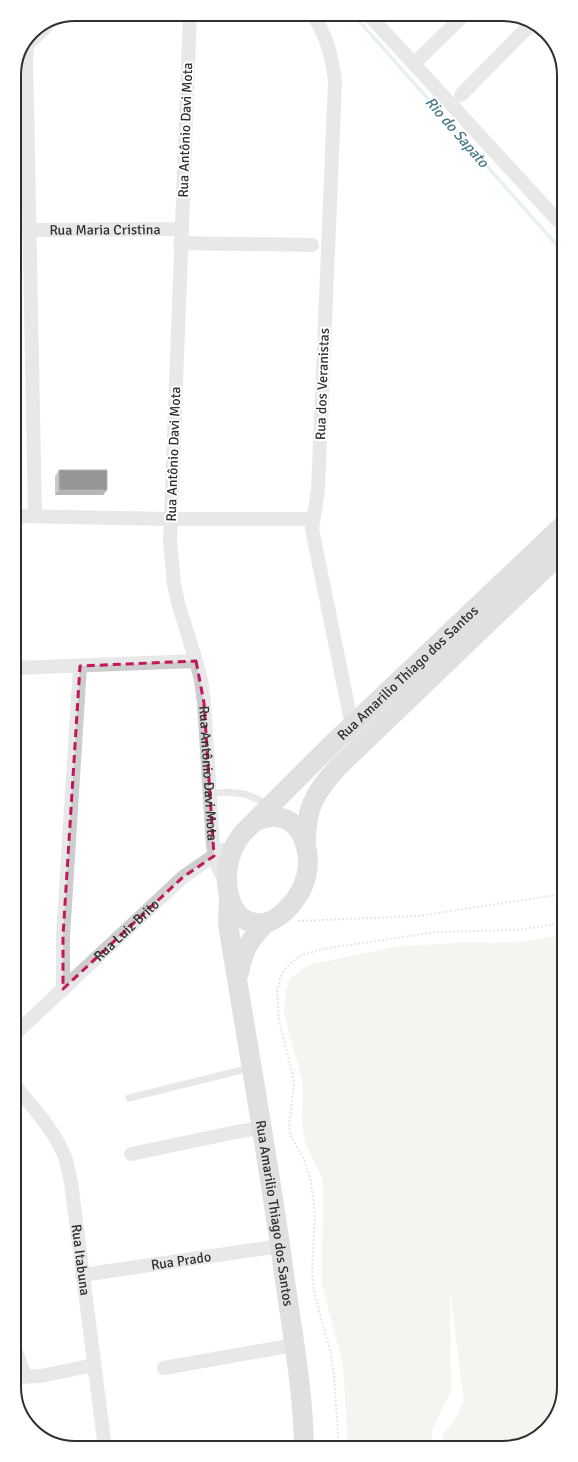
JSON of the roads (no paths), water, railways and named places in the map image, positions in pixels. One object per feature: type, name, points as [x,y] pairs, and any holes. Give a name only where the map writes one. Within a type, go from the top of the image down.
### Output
[{"type":"main road","name":"Rua Amarilio Thiago dos Santos","points":[[249,828],[352,726],[557,531]]},
{"type":"main road","name":"Rua Amarilio Thiago dos Santos","points":[[306,848],[307,821],[313,801],[320,788],[340,765],[557,557]]},
{"type":"main road","points":[[271,805],[285,807],[307,821]]},
{"type":"main road","points":[[275,817],[284,818],[297,828],[302,836],[306,848],[308,863],[306,876],[298,897],[291,906],[281,915],[266,923],[258,924],[243,918],[232,906],[228,893],[229,861],[237,842],[249,828],[275,817]]},
{"type":"main road","name":"Rua Amarilio Thiago dos Santos","points":[[228,893],[228,924],[280,1246],[303,1416],[304,1441]]},
{"type":"main road","name":"Rua Amarilio Thiago dos Santos","points":[[238,981],[240,965],[248,944],[254,935],[266,923]]},
{"type":"street","name":"Rua Antônio Davi Mota","points":[[190,21],[170,542],[174,584],[178,603],[196,661],[204,703],[214,856],[228,893]]},
{"type":"street","name":"Rua dos Veranistas","points":[[317,21],[326,38],[332,59],[335,82],[335,106],[318,490],[312,529],[352,726]]},
{"type":"street","points":[[374,21],[557,220]]},
{"type":"street","points":[[420,58],[458,21]]},
{"type":"street","points":[[461,94],[528,27]]},
{"type":"street","points":[[27,52],[26,84],[35,516]]},
{"type":"street","name":"Rua Maria Cristina","points":[[29,230],[181,236],[312,246]]},
{"type":"street","points":[[21,516],[171,519],[304,519]]},
{"type":"street","points":[[21,668],[196,661]]},
{"type":"street","points":[[63,989],[63,936],[80,666]]},
{"type":"street","name":"Rua Luiz Brito","points":[[21,1028],[183,877],[194,868],[214,856],[249,828]]},
{"type":"street","name":"Rua Itabuna","points":[[21,1093],[50,1128],[66,1160],[71,1182],[104,1441]]},
{"type":"street","points":[[131,1154],[262,1128]]},
{"type":"street","name":"Rua Prado","points":[[82,1275],[280,1246]]},
{"type":"street","points":[[164,1368],[294,1345]]},
{"type":"street","points":[[21,1376],[41,1376],[94,1365]]},
{"type":"lane","points":[[210,794],[226,792],[245,794],[271,805]]},
{"type":"lane","points":[[129,1098],[252,1067]]},
{"type":"waterway","name":"Rio do Sapato","points":[[359,21],[557,245]]}]
